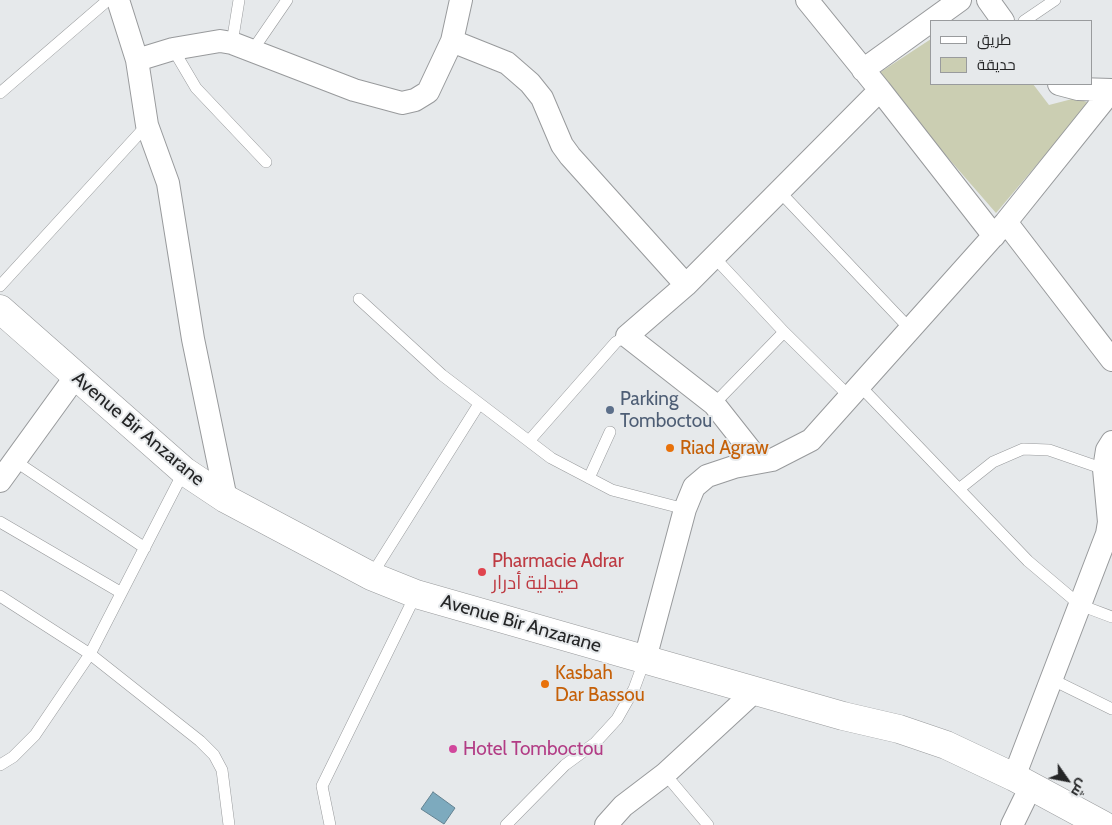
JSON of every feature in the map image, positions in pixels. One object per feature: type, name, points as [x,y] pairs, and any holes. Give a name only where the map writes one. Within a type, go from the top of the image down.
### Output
[{"type":"street","points":[[118,0],[137,60],[147,125],[168,183],[194,339],[226,499]]},
{"type":"street","points":[[137,60],[206,42],[242,47],[354,90],[402,103],[415,100],[428,92],[452,41],[461,0]]},
{"type":"street","points":[[807,0],[863,70],[1112,360]]},
{"type":"street","points":[[932,20],[960,0]]},
{"type":"street","points":[[988,0],[1002,20]]},
{"type":"street","points":[[863,70],[930,22]]},
{"type":"street","points":[[452,41],[507,63],[530,83],[542,98],[562,144],[570,156],[686,285]]},
{"type":"street","points":[[1063,85],[1078,89],[1112,90]]},
{"type":"street","points":[[759,461],[714,404],[627,336],[686,285],[880,90]]},
{"type":"street","points":[[645,659],[685,509],[694,487],[707,476],[759,461],[772,460],[811,440],[1000,229],[1112,90]]},
{"type":"street","name":"Avenue Bir Anzarane","points":[[0,309],[184,471],[226,499],[371,576],[416,594],[843,716],[899,729],[946,744],[1103,825]]},
{"type":"street","points":[[0,481],[76,376]]},
{"type":"street","points":[[1012,825],[1051,679],[1108,528],[1104,468],[1107,450],[1112,442]]},
{"type":"street","points":[[606,825],[623,806],[665,774],[755,691]]},
{"type":"lane","points":[[0,93],[108,0]]},
{"type":"lane","points":[[239,0],[242,47]]},
{"type":"lane","points":[[242,47],[287,0]]},
{"type":"lane","points":[[1025,20],[1055,0]]},
{"type":"lane","points":[[173,50],[196,88],[266,162]]},
{"type":"lane","points":[[0,286],[147,125]]},
{"type":"lane","points":[[780,192],[910,329]]},
{"type":"lane","points":[[714,257],[784,332],[854,391],[959,489],[1028,561],[1080,605],[1112,618]]},
{"type":"lane","points":[[360,299],[442,376],[550,458],[612,490],[685,509]]},
{"type":"lane","points":[[714,404],[784,332]]},
{"type":"lane","points":[[529,441],[616,342],[627,336]]},
{"type":"lane","points":[[371,576],[479,404]]},
{"type":"lane","points":[[589,478],[610,432]]},
{"type":"lane","points":[[959,489],[993,462],[1023,449],[1049,450],[1104,468]]},
{"type":"lane","points":[[15,461],[145,548]]},
{"type":"lane","points":[[0,765],[13,757],[35,735],[90,654],[120,592],[145,548],[184,471]]},
{"type":"lane","points":[[0,522],[120,592]]},
{"type":"lane","points":[[330,825],[322,786],[416,594]]},
{"type":"lane","points":[[0,596],[90,654],[200,740],[214,755],[222,770],[230,825]]},
{"type":"lane","points":[[506,825],[565,765],[595,742],[617,719],[634,689],[645,659]]},
{"type":"lane","points":[[1051,679],[1112,709]]},
{"type":"lane","points":[[665,774],[708,825]]},
{"type":"green space","points":[[930,40],[930,85],[1034,85],[1049,105],[1076,98],[1089,103],[996,213],[876,75]]},
{"type":"water","points":[[433,792],[455,808],[444,824],[421,809]]},
{"type":"place","name":"Parking Tomboctou","points":[[610,410]]},
{"type":"place","name":"Riad Agraw","points":[[670,448]]},
{"type":"place","name":"Pharmacie Adrar صيدلية أدرار","points":[[482,572]]},
{"type":"place","name":"Kasbah Dar Bassou","points":[[545,684]]},
{"type":"place","name":"Hotel Tomboctou","points":[[453,749]]}]
